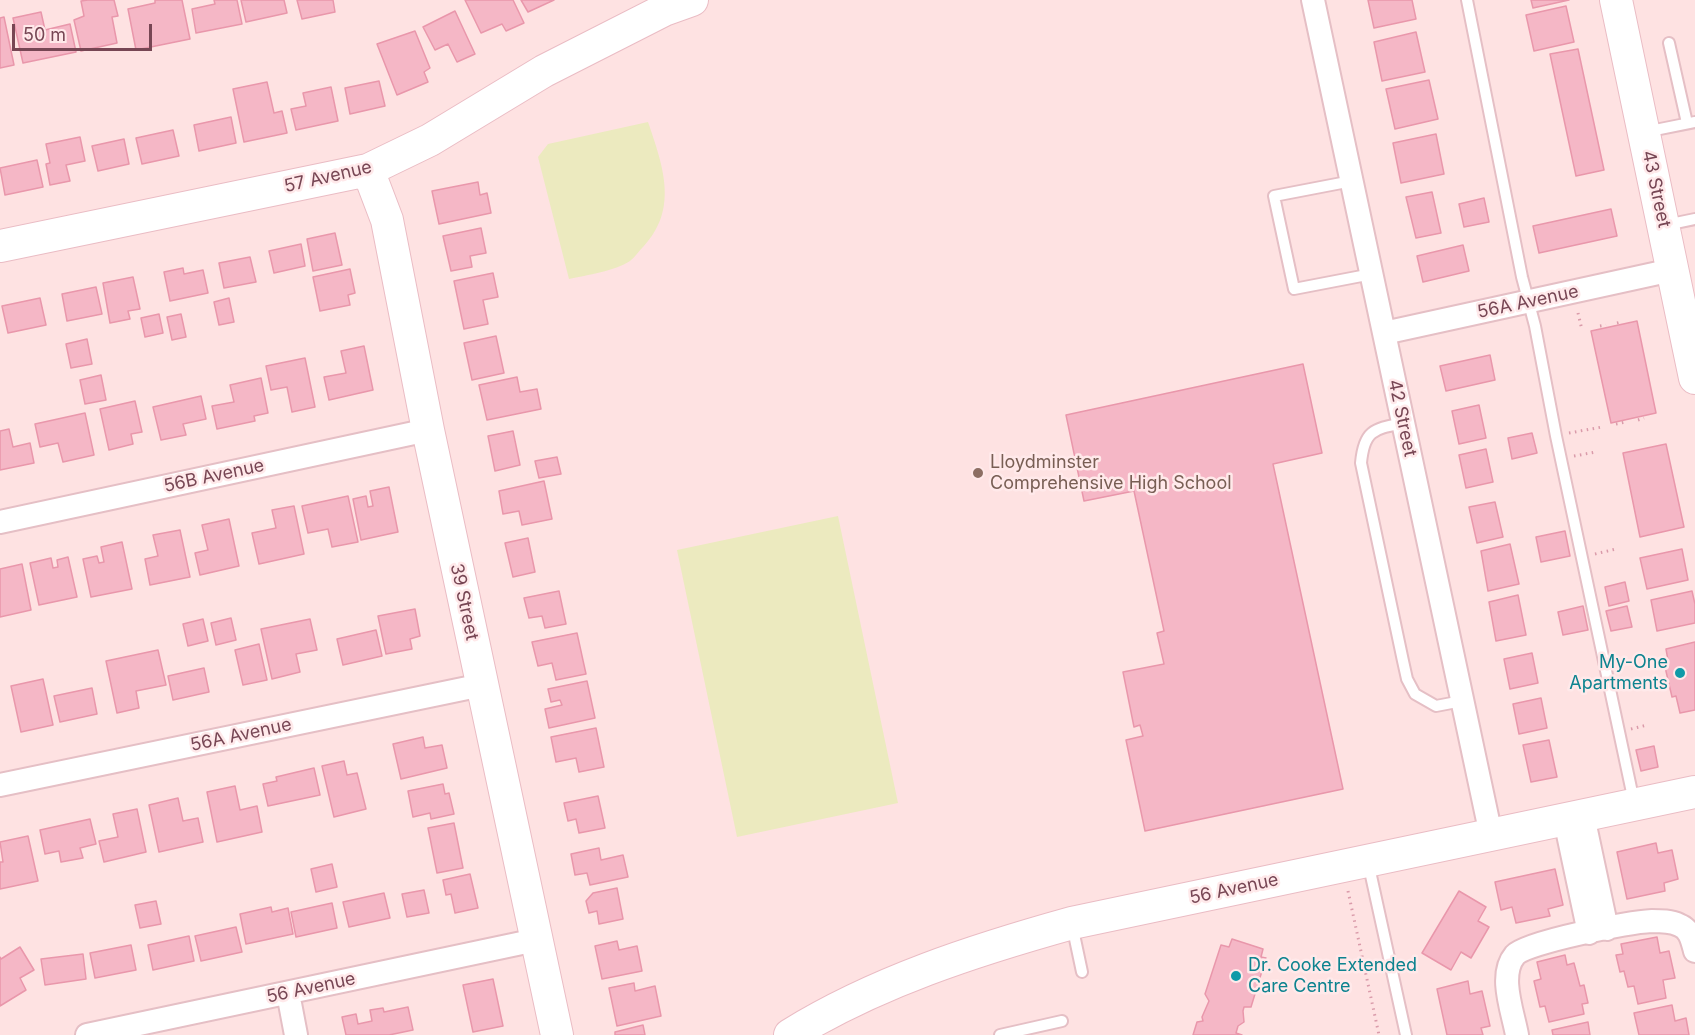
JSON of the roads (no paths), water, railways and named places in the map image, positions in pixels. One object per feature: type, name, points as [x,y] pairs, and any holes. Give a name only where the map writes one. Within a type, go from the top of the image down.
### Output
[{"type":"street","name":"42 Street","points":[[1313,0],[1491,835]]},
{"type":"street","name":"43 Street","points":[[1616,0],[1695,378]]},
{"type":"street","name":"57 Avenue","points":[[0,246],[368,170],[430,140],[544,71],[671,3]]},
{"type":"street","name":"39 Street","points":[[368,170],[387,220],[428,430],[557,1035]]},
{"type":"street","name":"56A Avenue","points":[[1384,333],[1672,270]]},
{"type":"street","name":"56B Avenue","points":[[0,522],[428,430]]},
{"type":"street","name":"56A Avenue","points":[[0,785],[482,685]]},
{"type":"street","name":"56 Avenue","points":[[806,1031],[866,996],[938,965],[1004,942],[1072,924],[1695,792]]},
{"type":"street","points":[[1574,818],[1598,931]]},
{"type":"street","points":[[1517,1035],[1507,986],[1508,970],[1515,956],[1524,948],[1652,921],[1670,922],[1682,926],[1690,933],[1695,951]]},
{"type":"street","name":"56 Avenue","points":[[87,1035],[536,940]]},
{"type":"street","points":[[288,993],[296,1035]]},
{"type":"lane","points":[[1467,0],[1581,556],[1635,805]]},
{"type":"lane","points":[[1644,132],[1691,122],[1669,43]]},
{"type":"lane","points":[[1352,181],[1274,196],[1294,289],[1371,274]]},
{"type":"lane","points":[[1663,225],[1695,219]]},
{"type":"lane","points":[[1403,423],[1378,428],[1369,434],[1363,448],[1361,463],[1400,649],[1407,679],[1415,694],[1436,705],[1462,701]]},
{"type":"lane","points":[[1368,861],[1406,1035]]},
{"type":"lane","points":[[1072,924],[1082,972]]},
{"type":"lane","points":[[1000,1035],[1062,1021]]},
{"type":"place","name":"Lloydminster Comprehensive High School","points":[[978,473]]},
{"type":"place","name":"My-One Apartments","points":[[1680,673]]},
{"type":"place","name":"Dr. Cooke Extended Care Centre","points":[[1236,976]]}]
